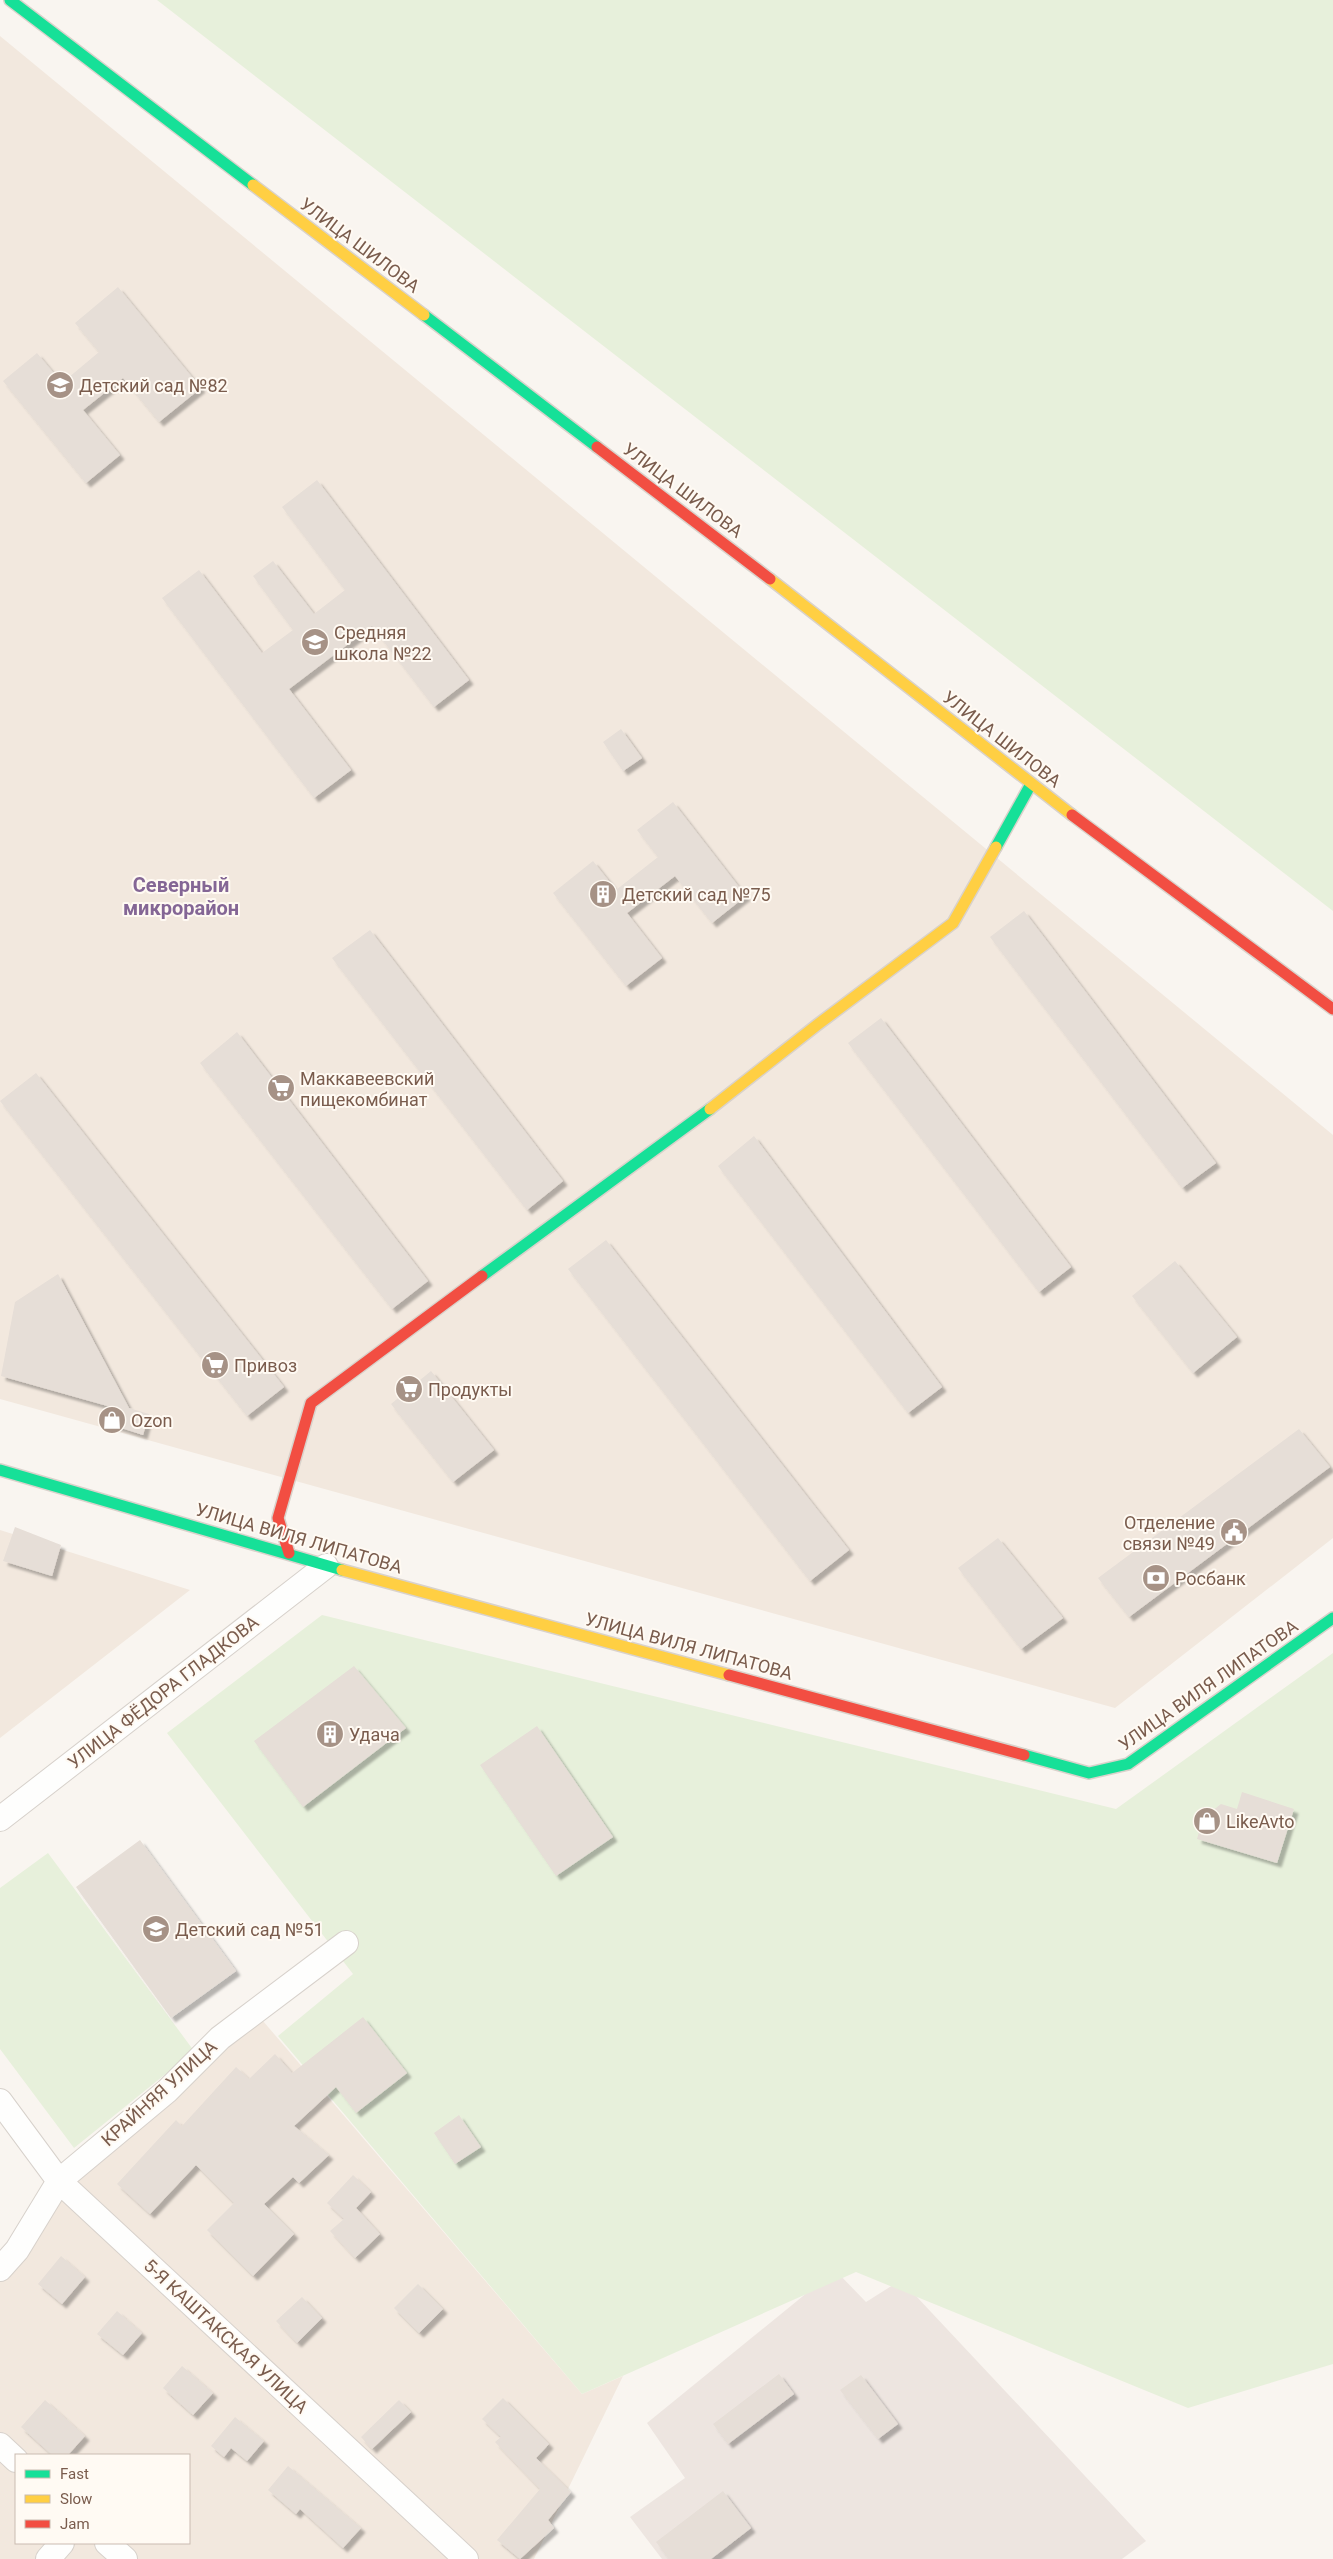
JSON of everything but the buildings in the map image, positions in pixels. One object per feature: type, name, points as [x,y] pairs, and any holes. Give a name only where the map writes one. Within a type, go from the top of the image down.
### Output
[{"type":"street","name":"УЛИЦА ШИЛОВА","points":[[10,0],[744,559],[1031,784],[1333,1009]]},
{"type":"street","points":[[290,1553],[278,1518],[311,1403],[517,1250],[683,1131],[817,1025],[953,923],[1031,784]]},
{"type":"street","name":"УЛИЦА ВИЛЯ ЛИПАТОВА","points":[[0,1470],[290,1553],[326,1566],[1089,1773],[1128,1764],[1333,1618]]},
{"type":"street","name":"УЛИЦА ФЁДОРА ГЛАДКОВА","points":[[0,1819],[326,1566]]},
{"type":"street","name":"КРАЙНЯЯ УЛИЦА","points":[[0,2270],[17,2250],[59,2182],[167,2091],[220,2038],[346,1943]]},
{"type":"street","name":"5-Я КАШТАКСКАЯ УЛИЦА","points":[[0,2101],[59,2182],[466,2559]]},
{"type":"street","points":[[0,2445],[15,2459]]},
{"type":"street","points":[[48,2559],[61,2544]]},
{"type":"street","points":[[108,2544],[125,2559]]},
{"type":"shaded area","points":[[0,36],[1333,1135],[1333,1538],[1115,1708],[0,1399]]},
{"type":"shaded area","points":[[0,1530],[190,1590],[0,1738]]},
{"type":"shaded area","points":[[257,2014],[582,2394],[623,2376],[534,2559],[0,2559],[0,2269],[59,2181]]},
{"type":"shaded area","points":[[835,2270],[866,2302],[901,2280],[1146,2541],[1122,2559],[662,2559],[630,2517],[685,2478],[647,2423]]},
{"type":"green space","points":[[157,0],[1333,0],[1333,911]]},
{"type":"green space","points":[[322,1615],[1116,1809],[1333,1653],[1333,2364],[1188,2408],[856,2272],[582,2394],[278,2036],[353,1974],[167,1733]]},
{"type":"green space","points":[[48,1853],[194,2051],[74,2148],[0,2049],[0,1888]]},
{"type":"traffic: fast","points":[[10,0],[253,185]]},
{"type":"traffic: fast","points":[[424,315],[597,447]]},
{"type":"traffic: fast","points":[[996,847],[1031,784]]},
{"type":"traffic: fast","points":[[482,1276],[710,1109]]},
{"type":"traffic: fast","points":[[0,1470],[342,1570]]},
{"type":"traffic: fast","points":[[1024,1755],[1089,1773],[1128,1764],[1333,1618]]},
{"type":"traffic: slow","points":[[253,185],[424,315]]},
{"type":"traffic: slow","points":[[770,579],[1072,815]]},
{"type":"traffic: slow","points":[[710,1109],[817,1025],[953,923],[996,847]]},
{"type":"traffic: slow","points":[[342,1570],[729,1675]]},
{"type":"traffic: jam","points":[[597,447],[770,579]]},
{"type":"traffic: jam","points":[[1072,815],[1333,1009]]},
{"type":"traffic: jam","points":[[289,1553],[278,1518],[311,1403],[482,1276]]},
{"type":"traffic: jam","points":[[729,1675],[1024,1755]]},
{"type":"place","name":"Детский сад №82","points":[[60,385]]},
{"type":"place","name":"Средняя школа №22","points":[[315,642]]},
{"type":"place","name":"Детский сад №75","points":[[603,894]]},
{"type":"place","name":"Маккавеевский пищекомбинат","points":[[281,1088]]},
{"type":"place","name":"Привоз","points":[[215,1365]]},
{"type":"place","name":"Продукты","points":[[409,1389]]},
{"type":"place","name":"Ozon","points":[[112,1420]]},
{"type":"place","name":"Отделение связи №49","points":[[1234,1532]]},
{"type":"place","name":"Росбанк","points":[[1156,1578]]},
{"type":"place","name":"Удача","points":[[330,1734]]},
{"type":"place","name":"LikeAvto","points":[[1207,1821]]},
{"type":"place","name":"Детский сад №51","points":[[156,1929]]},
{"type":"district","name":"Северный микрорайон","points":[[181,896]]}]
